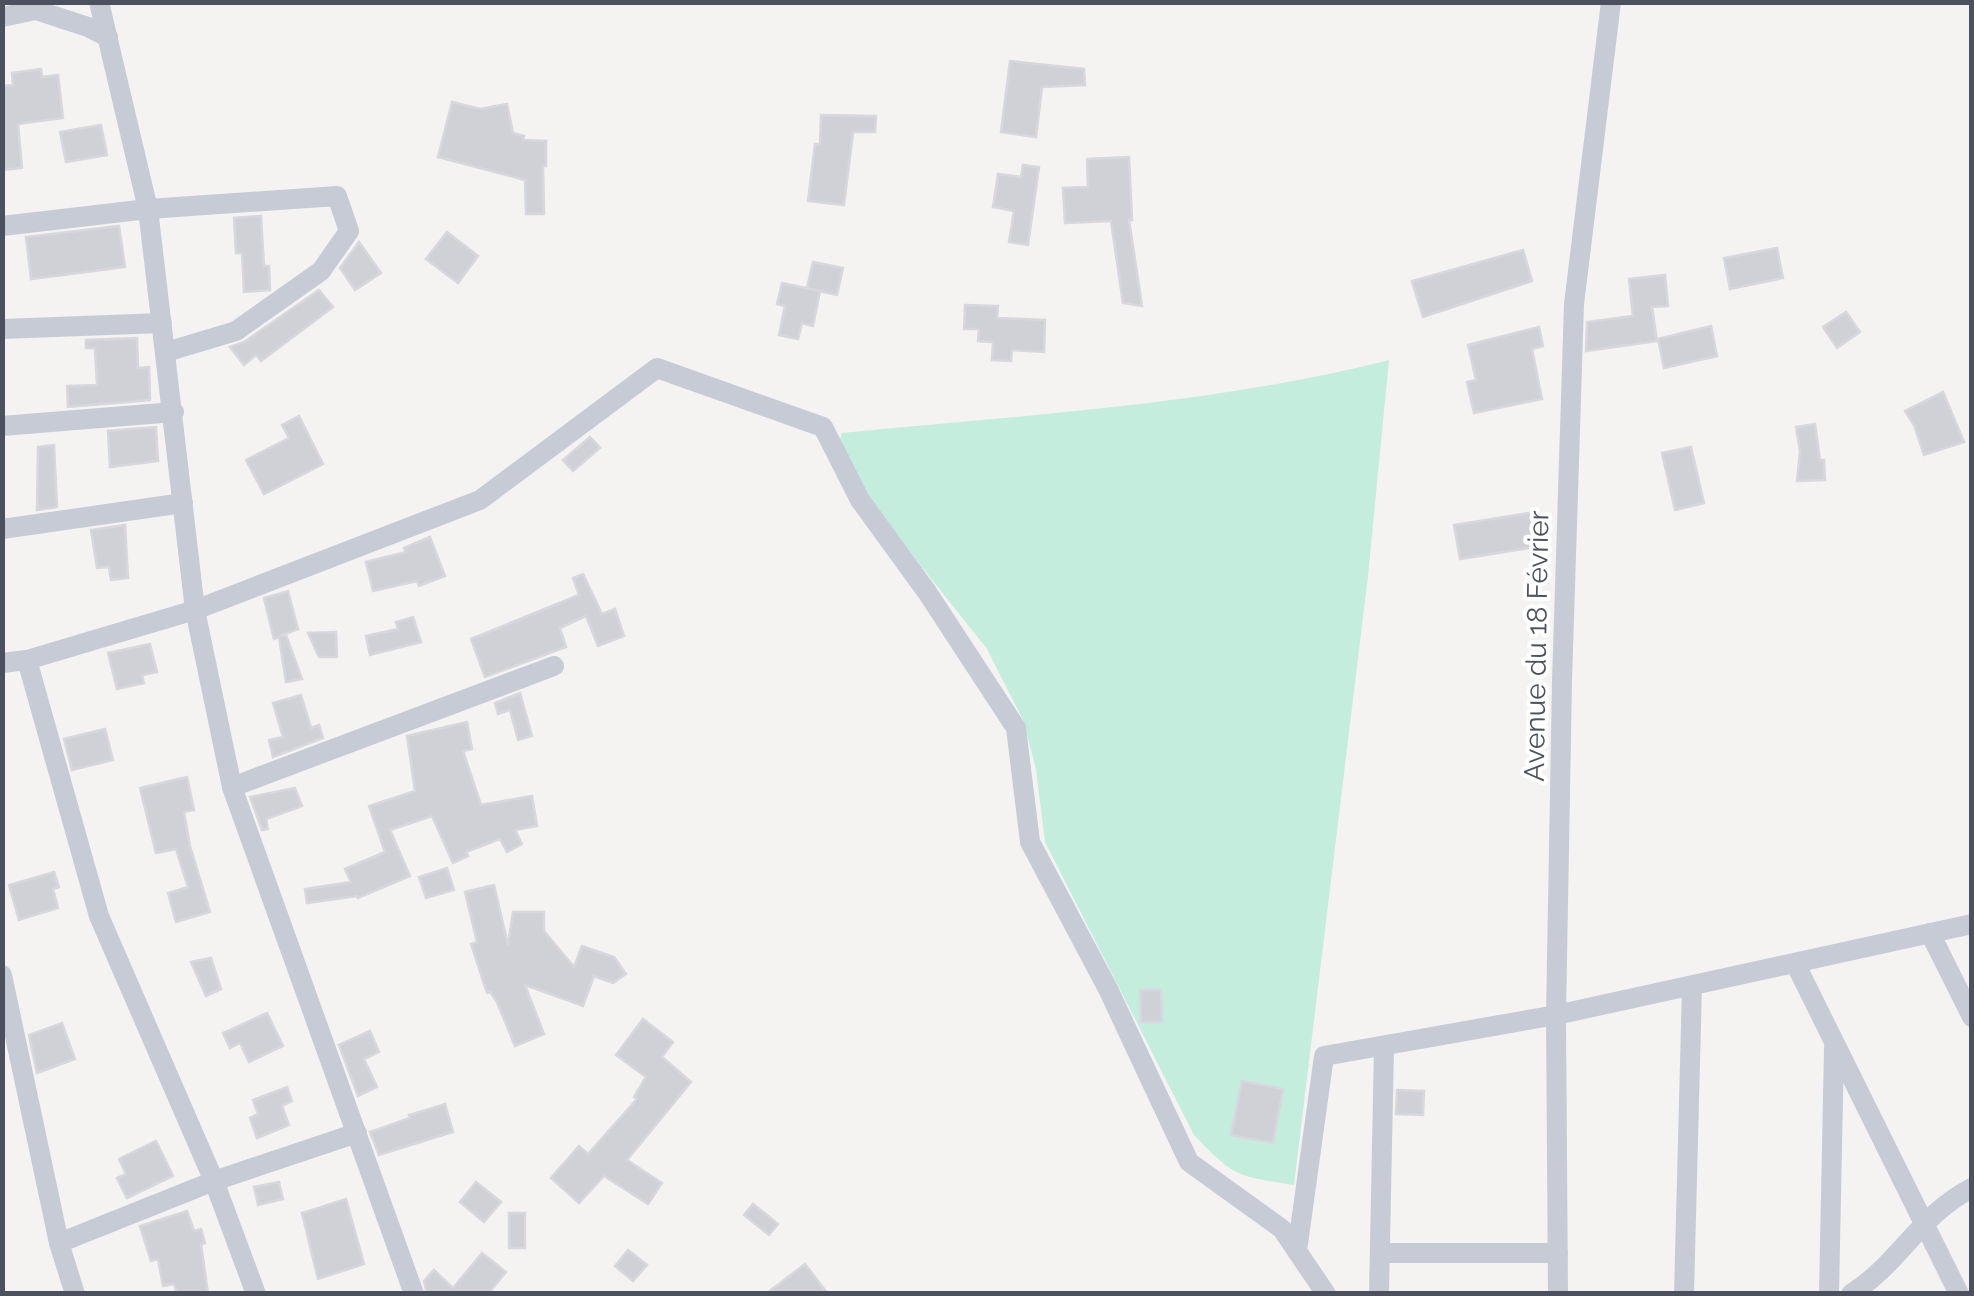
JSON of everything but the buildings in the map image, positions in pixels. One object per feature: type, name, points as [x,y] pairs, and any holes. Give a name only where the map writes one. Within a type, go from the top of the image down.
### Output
[{"type":"street","points":[[99,2],[148,209],[195,610],[232,787],[414,1294]]},
{"type":"street","name":"Avenue du 18 Février","points":[[1558,1294],[1556,1015],[1574,304],[1612,2]]},
{"type":"street","points":[[2,17],[36,10],[108,37]]},
{"type":"street","points":[[2,226],[148,209],[338,196],[349,231],[321,271],[236,331],[166,352]]},
{"type":"street","points":[[2,329],[162,323]]},
{"type":"street","points":[[2,663],[27,660],[195,610],[480,500],[657,368],[824,426],[860,500],[927,592],[1016,728],[1030,842],[1108,989],[1189,1162],[1282,1228],[1326,1294]]},
{"type":"street","points":[[2,426],[174,412]]},
{"type":"street","points":[[2,529],[183,504]]},
{"type":"street","points":[[27,660],[99,916],[214,1181],[256,1294]]},
{"type":"street","points":[[232,787],[554,666]]},
{"type":"street","points":[[1297,1251],[1324,1056],[1556,1015],[1972,924]]},
{"type":"street","points":[[1930,933],[1972,1016]]},
{"type":"street","points":[[1796,963],[1959,1294]]},
{"type":"street","points":[[2,975],[59,1243],[75,1294]]},
{"type":"street","points":[[1684,1294],[1692,986]]},
{"type":"street","points":[[1829,1294],[1834,1041]]},
{"type":"street","points":[[1379,1294],[1384,1046]]},
{"type":"street","points":[[59,1243],[214,1181],[357,1133]]},
{"type":"street","points":[[1852,1294],[1885,1267],[1924,1222],[1947,1202],[1972,1188]]},
{"type":"street","points":[[1380,1252],[1558,1252]]},
{"type":"green space","points":[[1389,360],[1368,576],[1294,1185],[1238,1173],[1194,1135],[1045,842],[1036,769],[1023,720],[987,649],[879,513],[839,442],[842,433],[1186,398]]}]
